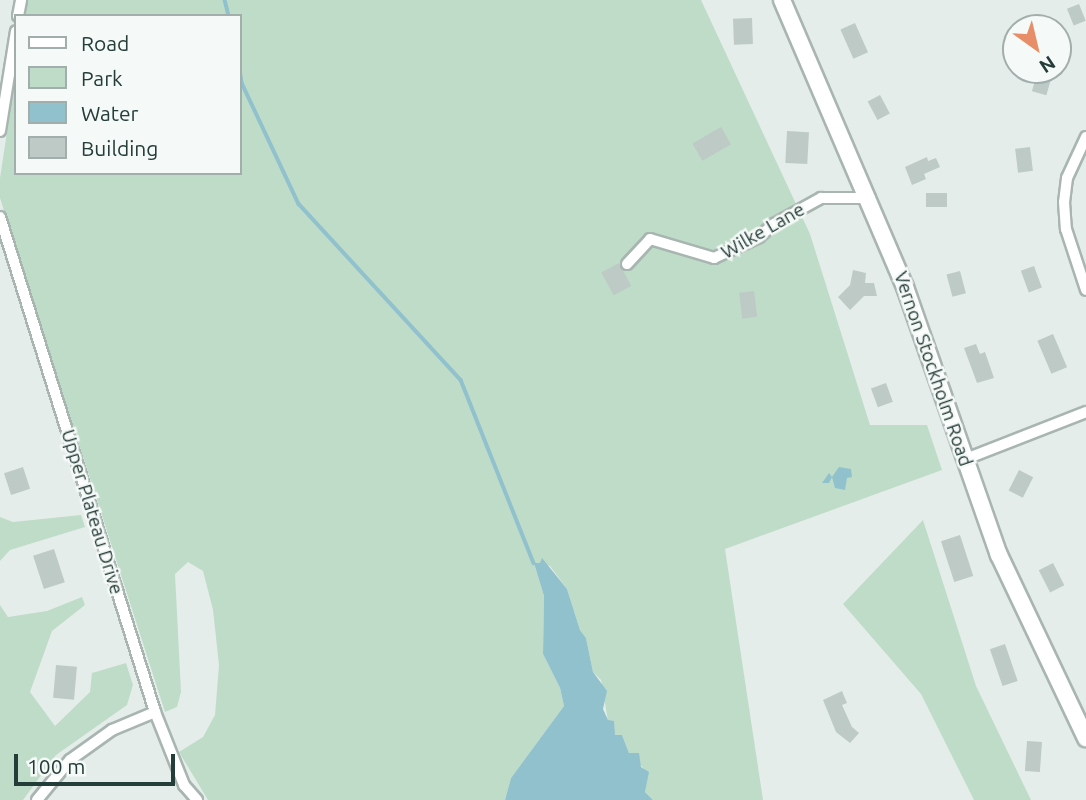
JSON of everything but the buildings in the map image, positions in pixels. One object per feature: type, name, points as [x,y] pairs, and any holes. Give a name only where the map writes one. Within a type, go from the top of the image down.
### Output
[{"type":"main road","name":"Vernon Stockholm Road","points":[[782,0],[870,198],[905,287],[963,460],[999,555],[1086,738]]},
{"type":"street","points":[[0,131],[14,44]]},
{"type":"street","points":[[1086,137],[1067,178],[1064,202],[1066,229],[1086,290]]},
{"type":"street","name":"Wilke Lane","points":[[627,264],[650,239],[714,258],[759,237],[774,224],[821,198],[870,198]]},
{"type":"street","name":"Upper Plateau Drive","points":[[0,217],[155,712],[181,779],[197,800]]},
{"type":"street","points":[[963,460],[1086,412]]},
{"type":"street","points":[[37,800],[70,760],[112,730],[155,712]]},
{"type":"green space","points":[[27,0],[701,0],[810,234],[870,425],[927,425],[942,470],[725,549],[763,800],[653,800],[645,792],[648,773],[629,753],[622,735],[615,735],[608,721],[601,680],[593,672],[586,638],[580,630],[567,589],[550,566],[534,563],[544,596],[543,654],[560,688],[564,706],[511,778],[505,800],[208,800],[179,752],[203,737],[215,715],[219,665],[213,610],[203,571],[188,562],[175,574],[181,692],[177,707],[165,712],[0,198],[0,178],[14,86],[14,175],[242,175],[242,14],[24,14]]},
{"type":"green space","points":[[81,515],[85,527],[10,550],[0,561],[0,517],[13,522]]},
{"type":"green space","points":[[923,520],[976,686],[1031,800],[974,800],[921,694],[843,604]]},
{"type":"green space","points":[[82,597],[85,605],[52,631],[30,692],[55,726],[90,692],[92,673],[126,663],[133,685],[127,705],[56,755],[23,800],[0,800],[0,605],[8,617],[47,611]]},
{"type":"water","points":[[839,467],[851,469],[852,477],[847,478],[845,490],[835,488],[832,477]]},
{"type":"water","points":[[829,473],[832,477],[829,483],[822,483]]},
{"type":"water","points":[[542,558],[567,589],[580,630],[586,638],[593,672],[607,691],[603,709],[608,720],[614,721],[615,735],[622,735],[629,753],[639,753],[641,767],[649,772],[645,792],[653,800],[505,800],[511,778],[564,706],[560,688],[543,654],[544,596],[534,563],[540,563]]},
{"type":"waterway","points":[[225,0],[228,14]]},
{"type":"waterway","points":[[242,83],[299,204],[461,380],[534,563]]}]
